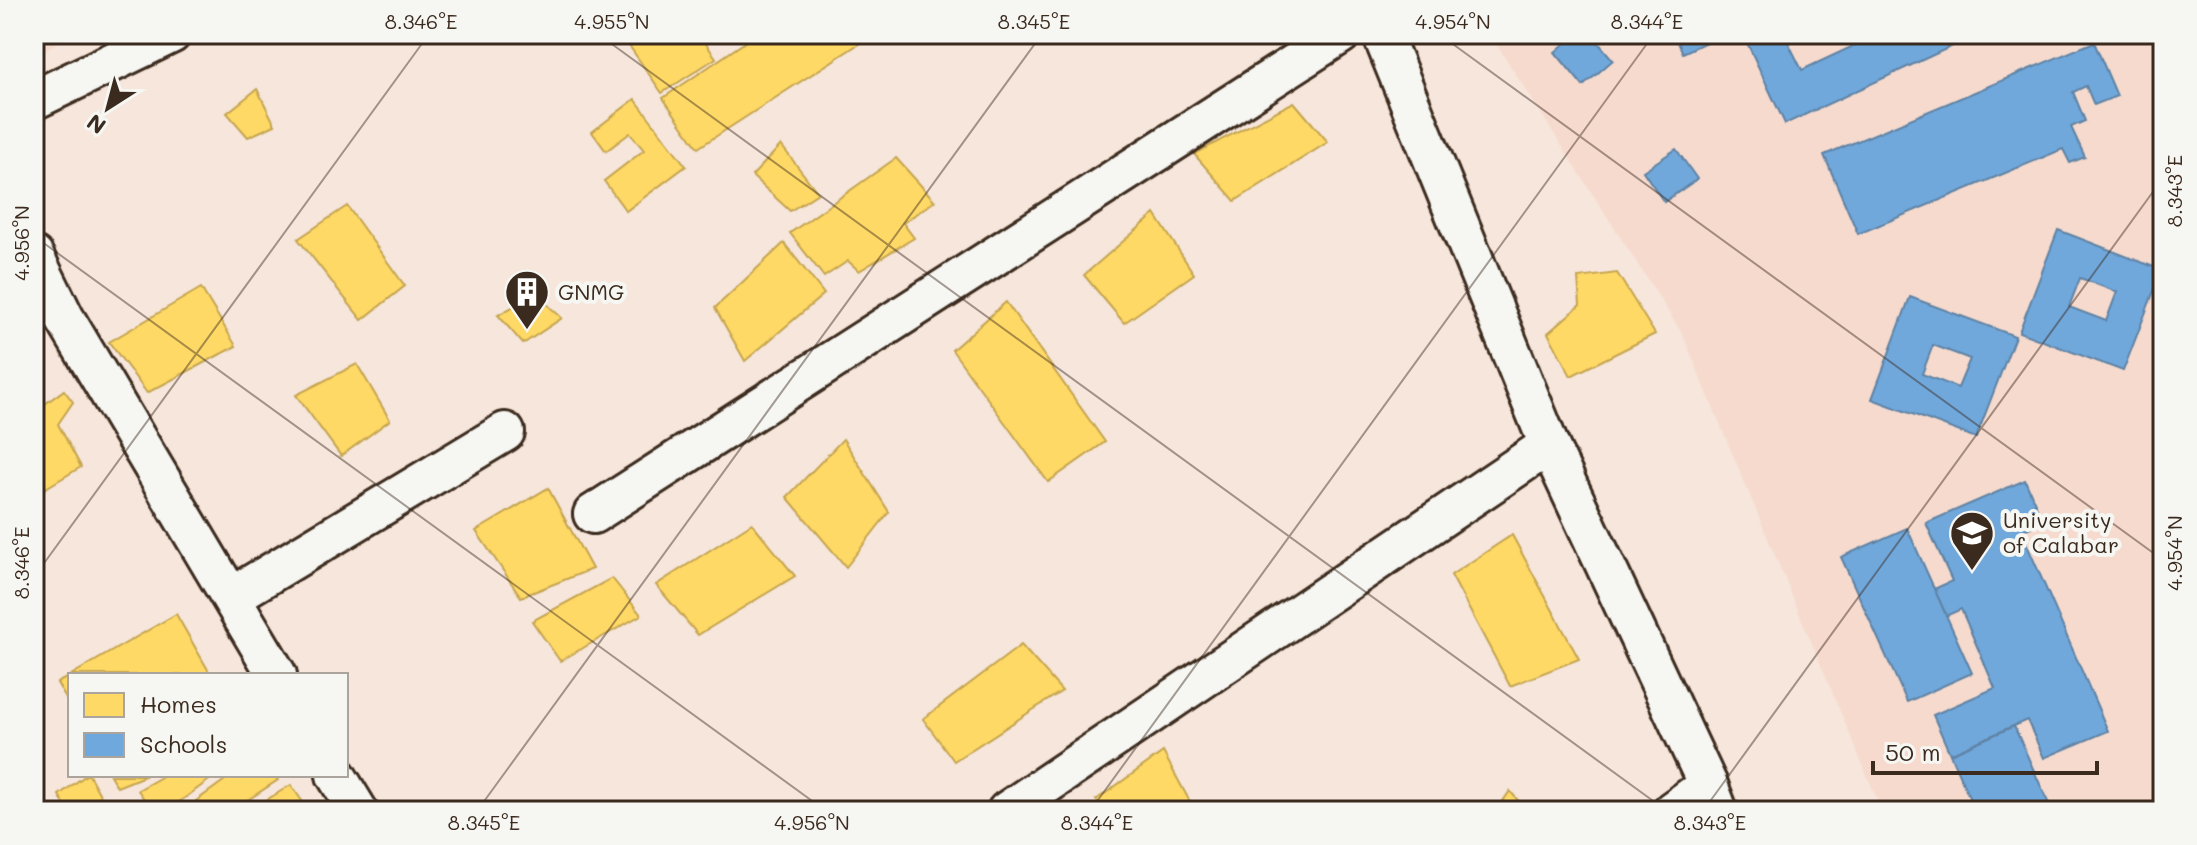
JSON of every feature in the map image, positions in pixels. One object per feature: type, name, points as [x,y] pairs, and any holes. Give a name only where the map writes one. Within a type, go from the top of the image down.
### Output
[{"type":"street","points":[[34,100],[171,34]]},
{"type":"street","points":[[593,514],[1341,34]]},
{"type":"street","points":[[1382,34],[1549,445],[1713,798],[1672,811]]},
{"type":"street","points":[[34,256],[64,317],[276,673]]},
{"type":"street","points":[[231,597],[505,432]]},
{"type":"street","points":[[1007,811],[1549,445]]},
{"type":"street","points":[[337,777],[358,811]]},
{"type":"shaded area","points":[[34,34],[69,34],[34,58]]},
{"type":"shaded area","name":"University of Calabar","points":[[1490,34],[2163,34],[2163,811],[1882,811],[1682,333]]},
{"type":"building: Homes","points":[[621,34],[699,34],[716,58],[662,93]]},
{"type":"building: Homes","points":[[757,34],[874,34],[698,148],[663,98]]},
{"type":"building: Homes","points":[[257,89],[275,125],[248,137],[227,113]]},
{"type":"building: Homes","points":[[635,99],[686,166],[626,211],[604,181],[644,150],[630,133],[606,151],[592,132]]},
{"type":"building: Homes","points":[[1294,102],[1328,142],[1235,201],[1194,154]]},
{"type":"building: Homes","points":[[781,145],[818,193],[790,211],[752,176]]},
{"type":"building: Homes","points":[[896,158],[935,201],[903,223],[914,238],[859,271],[848,261],[824,277],[790,233]]},
{"type":"building: Homes","points":[[347,206],[405,286],[362,320],[298,239]]},
{"type":"building: Homes","points":[[1155,214],[1194,274],[1124,323],[1084,275]]},
{"type":"building: Homes","points":[[784,243],[824,294],[745,361],[715,308]]},
{"type":"building: Homes","points":[[1617,273],[1655,334],[1571,376],[1548,333],[1580,305],[1578,278]]},
{"type":"building: Homes","points":[[201,288],[236,346],[147,393],[109,342]]},
{"type":"building: Homes","name":"GNMG","points":[[536,294],[562,318],[523,344],[498,315]]},
{"type":"building: Homes","points":[[1006,302],[1105,442],[1048,482],[952,350]]},
{"type":"building: Homes","points":[[357,364],[390,420],[341,456],[296,395]]},
{"type":"building: Homes","points":[[64,390],[73,402],[58,424],[81,467],[34,495],[34,412]]},
{"type":"building: Homes","points":[[843,439],[889,512],[846,567],[787,497]]},
{"type":"building: Homes","points":[[548,488],[592,569],[521,597],[476,531]]},
{"type":"building: Homes","points":[[752,523],[795,576],[698,635],[656,585]]},
{"type":"building: Homes","points":[[1512,535],[1579,659],[1510,686],[1451,575]]},
{"type":"building: Homes","points":[[612,578],[641,615],[560,661],[532,621]]},
{"type":"building: Homes","points":[[176,614],[210,673],[74,673]]},
{"type":"building: Homes","points":[[1021,645],[1062,691],[954,761],[923,719]]},
{"type":"building: Homes","points":[[68,677],[68,702],[57,683]]},
{"type":"building: Homes","points":[[1163,752],[1195,811],[1104,811],[1096,800]]},
{"type":"building: Homes","points":[[83,777],[90,777],[109,811],[68,811],[59,795]]},
{"type":"building: Homes","points":[[111,777],[142,777],[117,787]]},
{"type":"building: Homes","points":[[161,777],[213,777],[167,811],[152,811],[138,790]]},
{"type":"building: Homes","points":[[229,777],[276,777],[278,780],[231,811],[203,811],[196,801]]},
{"type":"building: Homes","points":[[291,785],[309,811],[248,811]]},
{"type":"building: Homes","points":[[1510,791],[1527,811],[1496,811]]},
{"type":"building: Schools","points":[[1576,34],[1591,34],[1613,60],[1583,86],[1555,52]]},
{"type":"building: Schools","points":[[1674,34],[1716,34],[1717,37],[1683,53]]},
{"type":"building: Schools","points":[[1743,34],[1784,34],[1802,70],[1879,34],[1955,34],[1959,43],[1785,124]]},
{"type":"building: Schools","points":[[2094,42],[2117,96],[2094,105],[2086,86],[2073,92],[2085,121],[2071,127],[2085,157],[2070,163],[2063,149],[1858,234],[1824,155]]},
{"type":"building: Schools","points":[[1676,149],[1697,179],[1664,202],[1643,171]]},
{"type":"building: Schools","points":[[2058,230],[2162,270],[2123,371],[2019,332]],"holes":[[[2080,278],[2117,292],[2106,321],[2069,307]]]},
{"type":"building: Schools","points":[[1910,297],[2015,336],[1976,438],[1872,399]],"holes":[[[1933,345],[1970,359],[1958,388],[1922,374]]]},
{"type":"building: Schools","points":[[2025,480],[2043,522],[2021,531],[2108,731],[2044,758],[2027,720],[1950,754],[1933,715],[1995,688],[1961,609],[1946,616],[1934,589],[1952,581],[1926,523]]},
{"type":"building: Schools","points":[[1907,528],[1972,673],[1907,702],[1841,557]]},
{"type":"building: Schools","points":[[2014,726],[2052,811],[1975,811],[1950,754]]},
{"type":"place","name":"GNMG","points":[[527,331]]},
{"type":"place","name":"University of Calabar","points":[[1972,572]]}]
